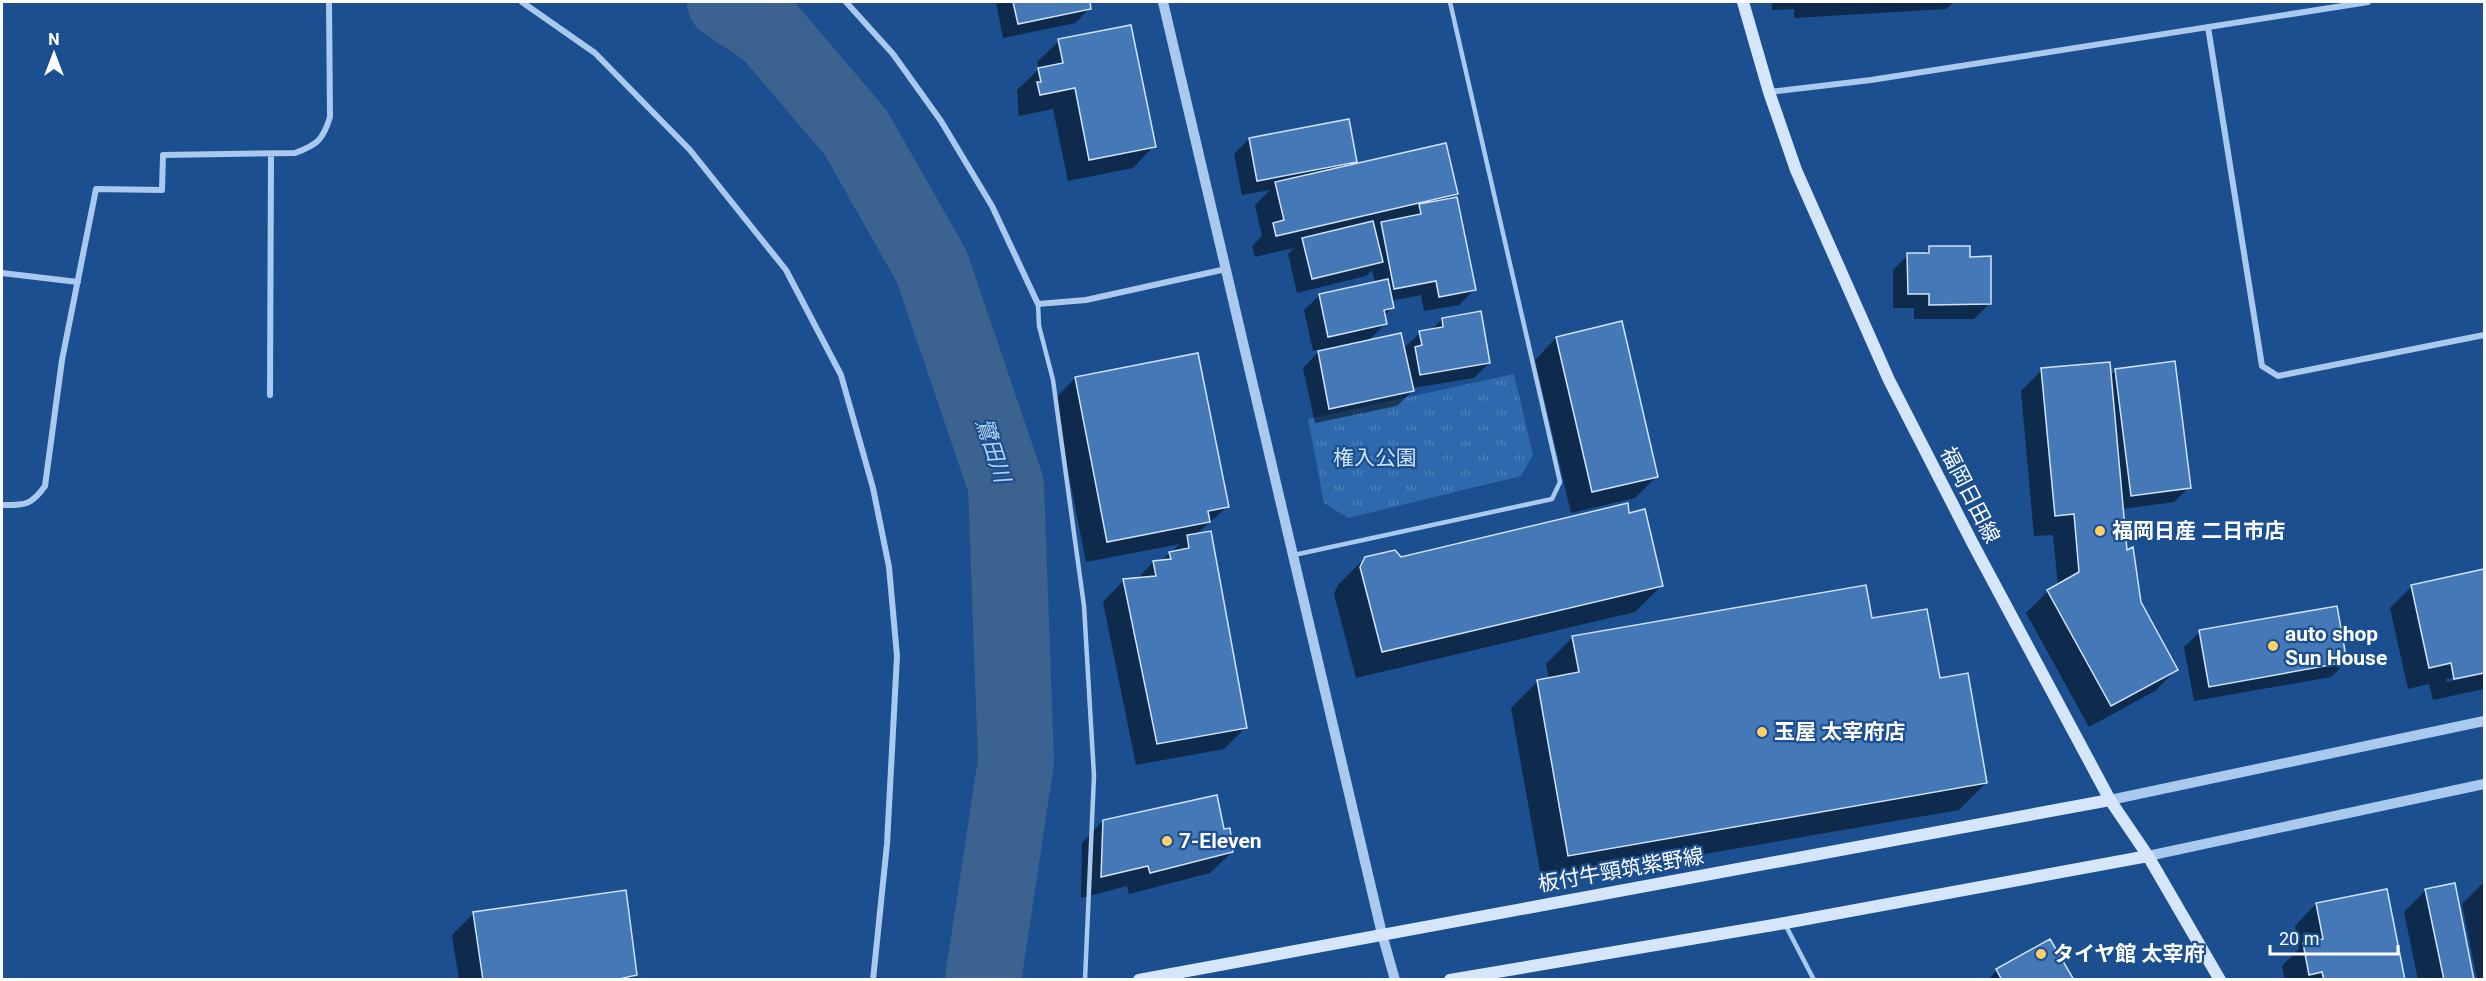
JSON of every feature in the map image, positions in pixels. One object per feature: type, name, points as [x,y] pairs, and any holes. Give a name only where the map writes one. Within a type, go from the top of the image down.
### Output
[{"type":"main road","name":"福岡日田線","points":[[1743,2],[1796,170],[1889,380],[1973,544],[2110,800],[2148,856],[2220,980]]},
{"type":"main road","name":"板付牛頸筑紫野線","points":[[1139,980],[2110,800]]},
{"type":"main road","points":[[1450,980],[1785,923],[2148,856]]},
{"type":"street","points":[[2,504],[26,505],[37,498],[45,486],[62,360],[96,189],[162,190],[163,155],[295,153],[314,146],[325,131],[330,117],[329,2]]},
{"type":"street","points":[[522,2],[595,53],[690,150],[786,270],[841,375],[876,499],[889,567],[897,656],[886,844],[873,980]]},
{"type":"street","points":[[846,2],[893,54],[940,122],[992,207],[1038,304],[1086,300],[1226,269]]},
{"type":"street","points":[[1163,2],[1382,934],[1395,980]]},
{"type":"street","points":[[1770,92],[1871,80],[2208,27],[2336,4],[2368,2]]},
{"type":"street","points":[[2208,27],[2262,366],[2278,376],[2484,335]]},
{"type":"street","points":[[270,395],[271,154]]},
{"type":"street","points":[[2,273],[78,282]]},
{"type":"street","points":[[2110,800],[2484,721]]},
{"type":"street","points":[[2148,856],[2484,784]]},
{"type":"lane","points":[[1294,555],[1552,499],[1560,482],[1450,2]]},
{"type":"lane","points":[[1038,304],[1039,326],[1053,380],[1084,606],[1094,776],[1085,980]]},
{"type":"lane","points":[[1785,923],[1814,980]]},
{"type":"green space","name":"権入公園","points":[[1514,374],[1533,455],[1521,476],[1348,518],[1324,503],[1308,419]]},
{"type":"building","points":[[1013,2],[1090,2],[1091,9],[1018,24]]},
{"type":"building","points":[[1131,25],[1156,147],[1089,160],[1075,88],[1040,95],[1037,82],[1041,82],[1038,68],[1063,63],[1058,39]]},
{"type":"building","points":[[1349,119],[1357,162],[1257,181],[1249,138]]},
{"type":"building","points":[[1446,143],[1458,194],[1276,236],[1273,223],[1284,220],[1275,182]]},
{"type":"building","points":[[1457,197],[1476,290],[1439,297],[1436,281],[1394,289],[1381,222],[1421,214],[1419,204]]},
{"type":"building","points":[[1373,221],[1383,262],[1312,279],[1302,238]]},
{"type":"building","points":[[1929,246],[1970,246],[1970,257],[1991,256],[1991,304],[1929,305],[1929,294],[1908,294],[1907,253],[1929,253]]},
{"type":"building","points":[[1388,279],[1394,308],[1384,310],[1387,324],[1328,337],[1319,294]]},
{"type":"building","points":[[1481,311],[1490,363],[1420,375],[1415,347],[1422,345],[1419,331],[1443,327],[1442,318]]},
{"type":"building","points":[[1622,321],[1658,477],[1592,492],[1556,337]]},
{"type":"building","points":[[1401,333],[1414,391],[1329,409],[1318,351]]},
{"type":"building","points":[[1198,353],[1229,507],[1208,511],[1210,522],[1107,542],[1075,377]]},
{"type":"building","points":[[2175,361],[2191,488],[2131,496],[2115,369]]},
{"type":"building","name":"福岡日産 二日市店","points":[[2110,362],[2127,550],[2133,547],[2141,602],[2178,670],[2111,706],[2047,590],[2079,572],[2074,514],[2055,516],[2041,368]]},
{"type":"building","points":[[1628,503],[1629,513],[1645,509],[1663,586],[1382,652],[1360,567],[1365,557],[1395,550],[1401,557]]},
{"type":"building","points":[[1211,531],[1247,728],[1157,744],[1123,579],[1156,576],[1153,561],[1171,559],[1169,552],[1189,548],[1187,535]]},
{"type":"building","points":[[2484,569],[2484,673],[2454,679],[2451,663],[2429,668],[2411,585]]},
{"type":"building","name":"玉屋 太宰府店","points":[[1866,585],[1872,618],[1927,609],[1940,678],[1968,673],[1987,783],[1568,856],[1537,680],[1579,672],[1572,636]]},
{"type":"building","name":"auto shop Sun House","points":[[2337,606],[2347,662],[2209,687],[2199,630]]},
{"type":"building","name":"7-Eleven","points":[[1217,795],[1224,829],[1230,828],[1233,852],[1150,873],[1148,866],[1101,877],[1103,820]]},
{"type":"building","points":[[2455,883],[2474,980],[2444,980],[2425,889]]},
{"type":"building","points":[[2387,889],[2405,980],[2324,980],[2322,972],[2309,975],[2303,943],[2323,939],[2316,903]]},
{"type":"building","points":[[626,890],[637,975],[615,980],[483,980],[473,912]]},
{"type":"building","name":"タイヤ館 太宰府","points":[[2050,939],[2074,980],[2002,980],[1996,969]]},
{"type":"waterway","name":"鷺田川","points":[[725,2],[770,32],[856,133],[932,267],[1006,485],[1016,761],[983,980]]},
{"type":"place","name":"福岡日産 二日市店","points":[[2100,531]]},
{"type":"place","name":"auto shop Sun House","points":[[2273,646]]},
{"type":"place","name":"玉屋 太宰府店","points":[[1762,732]]},
{"type":"place","name":"7-Eleven","points":[[1167,841]]},
{"type":"place","name":"タイヤ館 太宰府","points":[[2041,954]]}]
